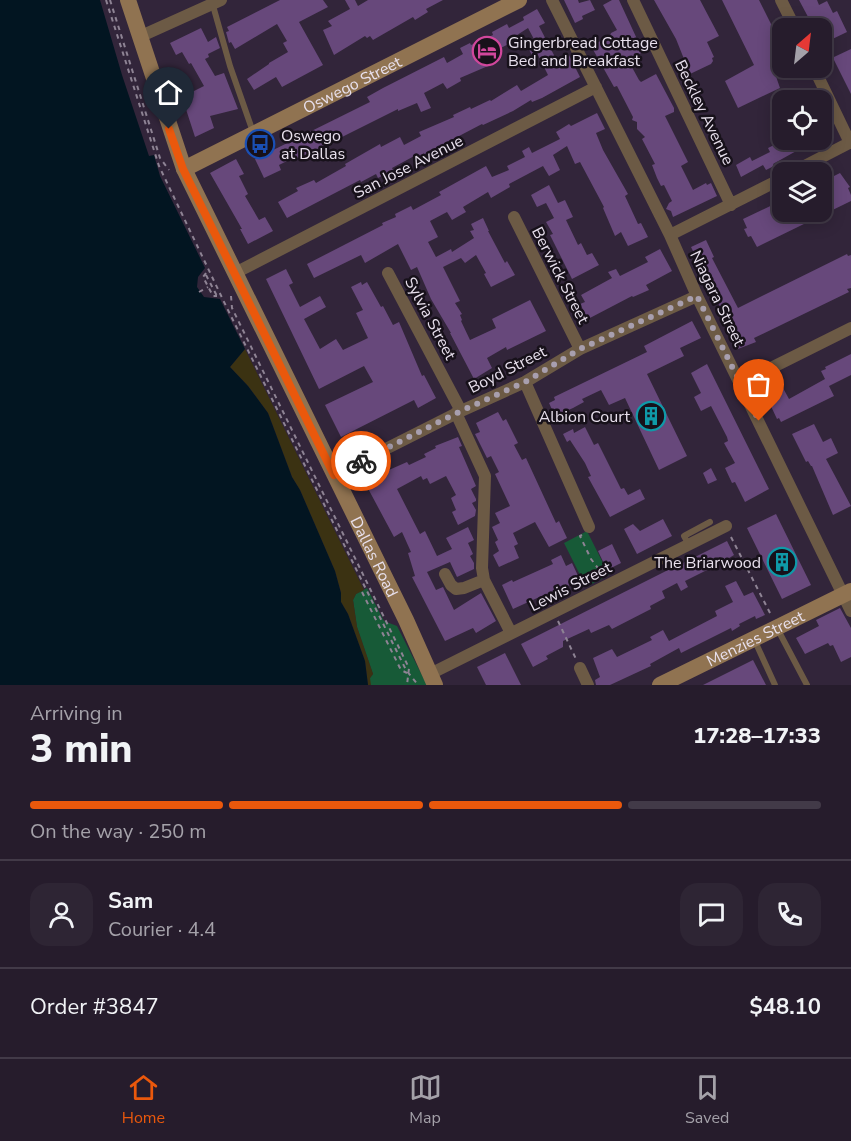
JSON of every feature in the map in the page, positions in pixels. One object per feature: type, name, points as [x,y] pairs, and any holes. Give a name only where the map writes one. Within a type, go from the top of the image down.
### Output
[{"type":"main road","name":"Dallas Road","points":[[128,0],[183,169],[406,620],[428,681]]},
{"type":"main road","name":"Oswego Street","points":[[183,169],[519,0]]},
{"type":"main road","name":"Menzies Street","points":[[668,683],[847,593]]},
{"type":"street","name":"Niagara Street","points":[[552,0],[670,235],[697,296],[847,593],[851,611]]},
{"type":"street","name":"Beckley Avenue","points":[[633,0],[731,205]]},
{"type":"street","points":[[782,0],[790,18]]},
{"type":"street","points":[[140,37],[215,1]]},
{"type":"street","points":[[813,162],[850,142],[819,78]]},
{"type":"street","name":"San Jose Avenue","points":[[235,273],[596,87]]},
{"type":"street","points":[[670,235],[772,184]]},
{"type":"street","name":"Berwick Street","points":[[513,217],[580,349]]},
{"type":"street","name":"Sylvia Street","points":[[388,273],[459,412],[485,476],[484,580]]},
{"type":"street","name":"Boyd Street","points":[[334,475],[459,412],[525,382],[580,349],[697,296]]},
{"type":"street","points":[[741,383],[851,328]]},
{"type":"street","points":[[525,382],[589,527]]},
{"type":"street","name":"Lewis Street","points":[[428,681],[511,633],[726,526]]},
{"type":"street","points":[[445,574],[456,589],[484,580],[511,633]]},
{"type":"street","points":[[580,668],[588,685]]},
{"type":"lane","points":[[215,1],[230,66],[253,133]]},
{"type":"lane","points":[[689,545],[684,536],[710,522]]},
{"type":"lane","points":[[777,627],[807,685]]},
{"type":"lane","points":[[753,639],[775,685]]},
{"type":"path","points":[[106,0],[156,157],[242,338],[409,674],[407,685]]},
{"type":"path","points":[[199,292],[216,283]]},
{"type":"path","points":[[726,526],[777,627]]},
{"type":"path","points":[[589,527],[586,533],[580,536],[591,559],[610,584]]},
{"type":"path","points":[[362,592],[401,670],[428,681]]},
{"type":"path","points":[[554,613],[580,668]]},
{"type":"green space","points":[[587,531],[609,575],[586,587],[564,543]]},
{"type":"green space","points":[[367,588],[384,621],[397,626],[427,685],[370,685],[370,678],[373,674],[357,627],[353,600],[356,594]]},
{"type":"sand","points":[[245,349],[364,590],[356,594],[353,600],[357,627],[373,674],[370,678],[371,685],[368,685],[365,661],[348,614],[341,602],[335,571],[300,490],[292,477],[268,413],[230,367]]},
{"type":"water","points":[[0,0],[100,0],[149,156],[154,155],[160,176],[205,268],[198,277],[197,287],[204,297],[220,299],[245,349],[230,367],[268,413],[292,477],[300,490],[335,571],[341,602],[348,614],[365,661],[368,685],[0,685]]},
{"type":"building","points":[[280,0],[323,0],[328,7],[299,22],[323,65],[282,87],[276,77],[254,90],[247,79],[288,52],[283,43],[287,41],[277,24],[235,49],[231,42],[229,43],[227,27]]},
{"type":"building","points":[[345,0],[355,0],[358,6],[368,0],[443,0],[426,9],[428,12],[415,20],[413,17],[373,40],[370,36],[367,38],[365,36],[334,55],[323,30],[332,26],[328,21],[350,9]]},
{"type":"building","points":[[564,0],[578,0],[579,3],[590,0],[595,10],[582,16],[583,19],[575,23]]},
{"type":"building","points":[[612,0],[619,0],[643,52],[628,60],[639,80],[641,82],[656,74],[674,108],[674,112],[665,116],[688,162],[681,166],[693,190],[706,183],[707,185],[711,183],[717,196],[673,217],[671,211],[666,209],[672,201],[664,185],[661,186],[657,178],[652,165],[655,164],[642,139],[645,137],[637,129],[637,122],[632,120],[633,117],[617,86],[614,87],[591,46],[617,30],[603,5]]},
{"type":"building","points":[[654,0],[700,0],[719,36],[707,42],[714,57],[711,64],[690,74],[676,39]]},
{"type":"building","points":[[722,0],[759,0],[772,26],[772,58],[770,59],[772,78],[777,78],[780,88],[738,108],[725,81],[754,65]]},
{"type":"building","points":[[799,0],[817,0],[819,5],[827,1],[833,13],[837,11],[847,32],[832,39],[832,18],[809,18]]},
{"type":"building","points":[[537,9],[545,23],[539,26],[556,59],[568,53],[580,77],[542,98],[532,102],[531,100],[419,157],[418,154],[378,178],[376,174],[361,182],[360,180],[287,218],[278,202],[298,191],[296,188],[314,180],[316,183],[380,144],[381,147],[400,137],[404,145],[421,136],[419,132],[454,117],[453,115],[491,101],[517,85],[521,91],[548,75],[538,55],[533,57],[528,48],[536,43],[528,28],[514,37],[516,40],[497,50],[501,58],[494,61],[495,63],[460,78],[461,81],[447,89],[443,83],[424,93],[431,108],[421,112],[417,103],[398,111],[398,109],[328,144],[279,165],[281,170],[264,178],[255,159],[370,102],[367,97],[444,57],[447,63],[463,54],[460,48],[493,35],[492,32],[507,24],[509,28],[524,20],[523,17]]},
{"type":"building","points":[[201,28],[208,42],[216,37],[220,48],[208,54],[209,57],[205,59],[215,76],[224,73],[238,109],[210,116],[214,128],[195,137],[182,97],[204,86],[191,63],[189,64],[182,52],[176,55],[170,43]]},
{"type":"building","points":[[851,49],[851,94],[834,57]]},
{"type":"building","points":[[597,113],[605,129],[596,133],[628,194],[625,196],[638,224],[641,223],[648,237],[628,246],[621,232],[615,236],[604,207],[580,162],[575,164],[567,146],[553,155],[560,170],[549,176],[543,166],[509,184],[510,187],[491,198],[488,192],[463,207],[466,212],[452,220],[447,212],[430,221],[438,237],[428,242],[436,257],[451,249],[452,252],[474,238],[470,231],[474,230],[471,224],[483,218],[505,263],[507,261],[515,275],[491,287],[476,255],[465,263],[461,258],[443,267],[460,301],[455,303],[462,314],[460,315],[461,321],[470,340],[496,328],[492,319],[530,300],[546,331],[507,350],[506,347],[487,358],[492,368],[474,379],[431,299],[417,267],[411,270],[398,244],[365,263],[361,255],[314,278],[307,264],[383,225],[382,223],[396,217],[395,214],[411,206],[413,210],[441,195],[439,192],[486,166],[492,177],[509,170],[507,166],[525,157],[522,151],[529,147],[532,153],[560,139],[556,132]]},
{"type":"building","points":[[772,146],[772,150],[798,150],[777,162],[772,162],[772,167],[766,170],[763,165],[741,177],[736,165],[750,157],[752,161],[770,152],[768,148]]},
{"type":"building","points":[[236,159],[244,174],[239,176],[248,194],[245,196],[259,220],[265,217],[273,231],[248,244],[210,173]]},
{"type":"building","points":[[840,173],[850,187],[848,188],[851,201],[832,210],[832,177]]},
{"type":"building","points":[[549,185],[558,203],[565,200],[573,217],[566,220],[578,245],[581,243],[587,255],[592,253],[599,265],[572,279],[546,222],[554,218],[546,203],[537,207],[531,195]]},
{"type":"building","points":[[772,205],[772,222],[808,222],[757,247],[744,229],[747,228],[743,219]]},
{"type":"building","points":[[706,240],[714,257],[712,258],[738,308],[847,254],[851,255],[851,288],[847,289],[849,292],[754,338],[756,342],[738,349],[730,334],[736,331],[724,310],[722,311],[691,247]]},
{"type":"building","points":[[660,249],[672,271],[646,285],[649,290],[632,296],[588,319],[580,304],[585,302],[581,295],[612,278],[608,272],[616,269],[620,276],[648,262],[645,257]]},
{"type":"building","points":[[286,269],[293,283],[289,285],[300,307],[320,296],[326,307],[304,319],[320,349],[336,339],[343,350],[368,338],[356,313],[363,310],[351,287],[367,282],[393,325],[399,322],[422,376],[424,375],[436,398],[418,408],[414,400],[341,437],[325,405],[373,382],[364,366],[319,389],[266,279]]},
{"type":"building","name":"Albion Court","points":[[692,321],[701,338],[680,348],[684,356],[647,374],[687,456],[659,470],[625,398],[609,405],[601,390],[582,399],[584,402],[555,416],[549,403],[555,400],[554,397],[647,352],[644,346]]},
{"type":"building","points":[[851,354],[851,375],[829,386],[834,396],[781,422],[779,418],[777,419],[768,395],[783,388],[789,399],[825,379],[821,371],[826,369],[825,367]]},
{"type":"building","points":[[707,364],[769,489],[745,502],[725,468],[735,463],[724,443],[728,441],[727,437],[711,406],[701,411],[694,397],[701,393],[691,373]]},
{"type":"building","points":[[498,412],[503,421],[506,419],[518,443],[514,445],[522,460],[526,458],[556,523],[559,521],[567,538],[549,547],[535,522],[513,533],[518,544],[514,546],[519,558],[499,567],[493,555],[499,551],[495,542],[498,540],[492,527],[500,523],[495,513],[510,506],[495,474],[499,472],[491,456],[487,458],[475,434],[480,432],[476,423]]},
{"type":"building","points":[[814,424],[823,442],[831,438],[838,453],[826,459],[851,506],[833,515],[812,466],[808,461],[806,462],[792,434]]},
{"type":"building","points":[[585,427],[594,445],[598,443],[621,489],[624,488],[628,495],[640,489],[645,499],[610,517],[588,477],[591,476],[585,463],[570,440],[567,442],[563,434],[573,429],[574,433]]},
{"type":"building","points":[[458,437],[462,446],[459,447],[476,486],[471,489],[476,499],[472,503],[476,510],[475,516],[458,525],[452,512],[456,510],[451,498],[456,495],[446,476],[430,484],[427,478],[423,480],[421,476],[397,489],[420,534],[425,531],[437,556],[452,549],[446,538],[468,527],[474,540],[468,543],[473,554],[470,556],[474,569],[457,577],[450,562],[427,572],[436,590],[443,587],[454,610],[481,593],[496,621],[476,633],[473,628],[445,641],[412,577],[415,576],[408,553],[411,552],[402,532],[394,537],[364,481],[407,462],[409,465],[426,457],[424,454],[436,448],[435,446]]},
{"type":"building","points":[[711,468],[717,480],[708,484],[703,473]]},
{"type":"building","name":"The Briarwood","points":[[776,514],[811,585],[782,599],[747,528]]},
{"type":"building","points":[[663,519],[672,536],[637,554],[624,529],[633,524],[640,531]]},
{"type":"building","points":[[727,541],[734,555],[685,581],[688,587],[681,591],[677,583],[662,591],[665,598],[650,606],[651,609],[612,629],[609,625],[591,633],[589,629],[563,641],[563,647],[546,656],[548,659],[533,667],[521,644],[670,569],[669,566],[676,563],[677,566]]},
{"type":"building","points":[[612,544],[621,563],[607,570],[598,551]]},
{"type":"building","points":[[561,555],[566,566],[572,563],[580,580],[548,596],[546,594],[513,609],[502,585],[553,564],[551,560]]},
{"type":"building","points":[[736,581],[744,596],[753,592],[765,615],[756,619],[755,616],[739,624],[740,626],[732,631],[731,628],[681,653],[679,648],[650,664],[651,666],[610,685],[596,685],[595,680],[600,677],[593,658],[612,649],[617,657],[652,640],[650,637],[663,630],[669,641],[717,616],[715,611],[733,602],[725,586]]},
{"type":"building","points":[[840,608],[851,628],[851,657],[841,662],[833,645],[830,646],[828,643],[805,654],[796,638],[819,626],[816,620]]},
{"type":"building","points":[[505,653],[521,685],[486,685],[477,667]]},
{"type":"building","points":[[753,660],[766,685],[703,685]]},
{"type":"way so far","points":[[361,461],[525,382],[580,349],[697,296],[759,421]]},
{"type":"place","name":"Gingerbread Cottage Bed and Breakfast","points":[[487,51]]},
{"type":"place","name":"Oswego at Dallas","points":[[260,144]]},
{"type":"place","name":"Albion Court","points":[[651,416]]},
{"type":"place","name":"The Briarwood","points":[[782,562]]},
{"type":"route","points":[[169,129],[183,169],[334,475],[361,461]]}]
